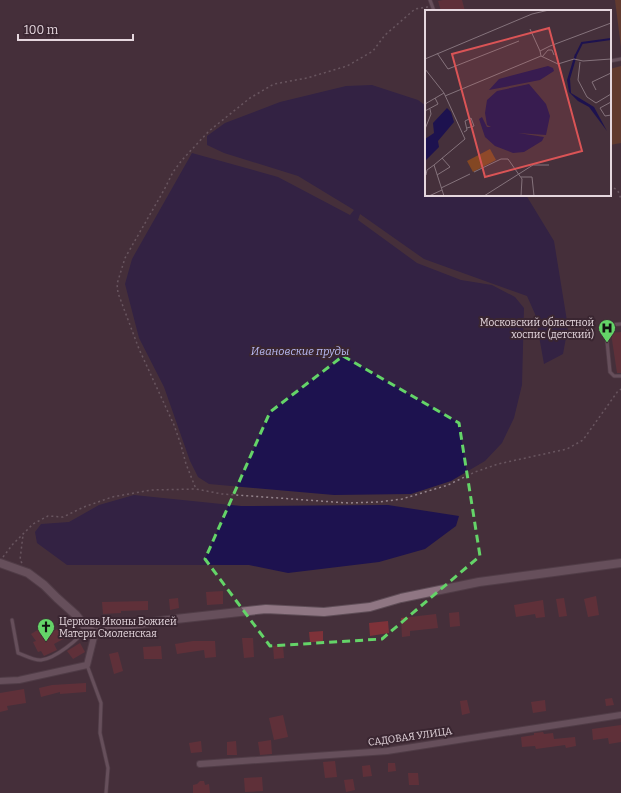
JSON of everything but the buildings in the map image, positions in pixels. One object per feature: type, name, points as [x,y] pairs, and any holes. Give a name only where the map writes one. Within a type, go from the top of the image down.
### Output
[{"type":"street","points":[[1,563],[28,573],[44,585],[76,615],[86,628],[95,634],[123,626],[266,609],[324,612],[370,606],[479,582],[621,563]]},
{"type":"street","points":[[0,681],[19,680],[87,665],[95,634]]},
{"type":"street","name":"САДОВАЯ УЛИЦА","points":[[200,764],[387,751],[621,715]]},
{"type":"lane","points":[[430,0],[433,9]]},
{"type":"lane","points":[[611,61],[621,59]]},
{"type":"lane","points":[[621,324],[610,325],[607,327],[606,331],[610,372],[614,376],[621,376]]},
{"type":"lane","points":[[12,620],[18,653],[40,661],[53,656],[82,636],[86,628]]},
{"type":"lane","points":[[87,665],[101,703],[100,733],[108,768],[106,793]]},
{"type":"path","points":[[196,489],[186,464],[182,445],[139,349],[118,293],[117,284],[125,258],[164,190],[172,172],[209,131],[250,98],[274,84],[307,78],[347,66],[373,51],[385,35],[415,8],[433,9]]},
{"type":"path","points":[[611,186],[618,191],[621,199]]},
{"type":"path","points":[[1,563],[4,554],[33,524],[48,516],[63,517],[84,507],[112,497],[151,490],[196,489],[222,494],[348,503],[379,502],[402,498],[448,485],[498,464],[567,449],[582,440],[621,389]]},
{"type":"path","points":[[23,535],[20,560],[28,573]]},
{"type":"highlighted area","points":[[343,356],[459,423],[480,556],[382,639],[270,646],[205,559],[270,412]]},
{"type":"shaded area","points":[[615,0],[621,0],[621,47]]},
{"type":"shaded area","points":[[621,66],[621,143],[611,145],[611,69]]},
{"type":"water","name":"Ивановские пруды","points":[[372,85],[418,100],[425,105],[425,196],[527,196],[554,241],[568,327],[563,354],[544,364],[535,314],[527,296],[424,259],[360,214],[358,220],[417,263],[461,280],[492,285],[515,297],[524,308],[522,385],[514,418],[502,443],[485,461],[451,481],[411,494],[334,495],[209,484],[198,477],[190,461],[164,387],[139,338],[125,284],[132,259],[192,153],[278,177],[350,215],[354,210],[298,176],[224,153],[207,145],[207,136],[225,123],[280,102],[346,86]]},
{"type":"water","points":[[134,495],[241,506],[388,505],[459,516],[456,526],[425,549],[379,562],[288,573],[249,565],[67,565],[37,543],[35,532],[41,524],[69,522],[99,505]]},
{"type":"place","name":"Московский областной хоспис (детский)","points":[[607,343]]},
{"type":"place","name":"Церковь Иконы Божией Матери Смоленская","points":[[46,642]]}]
